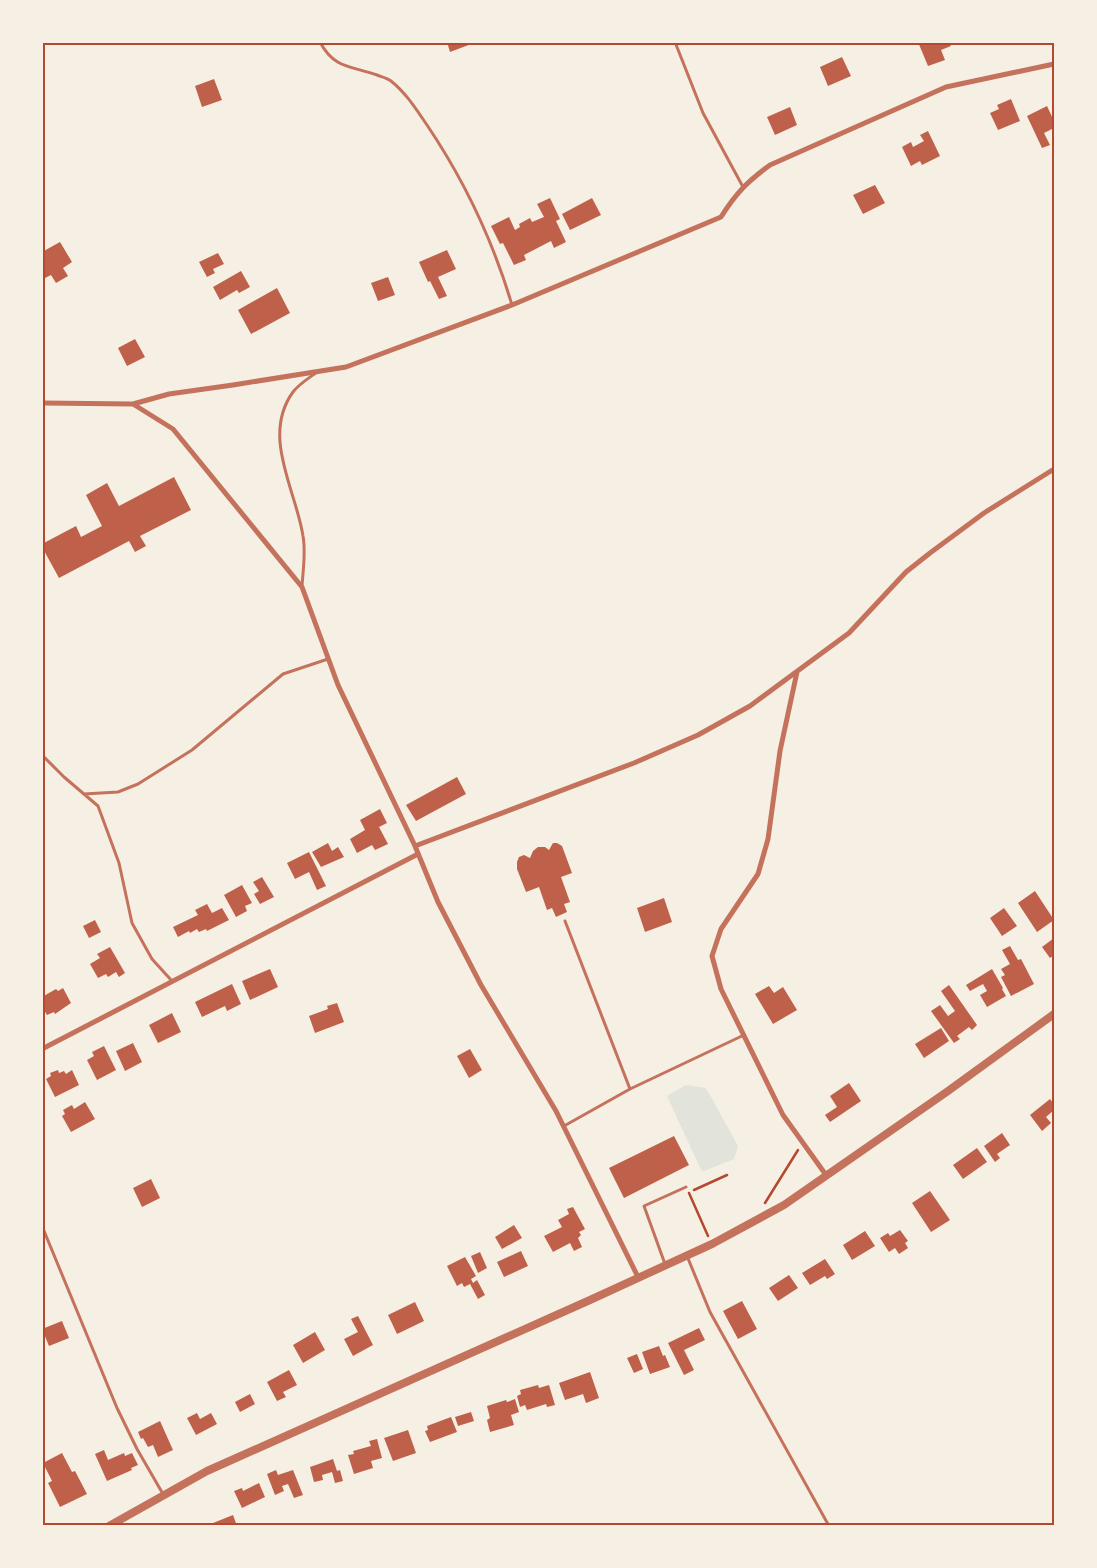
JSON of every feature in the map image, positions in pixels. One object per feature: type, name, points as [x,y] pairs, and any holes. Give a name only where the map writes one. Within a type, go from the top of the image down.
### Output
[{"type":"street","points":[[42,403],[132,404],[168,394],[346,367],[512,304],[721,217],[734,197],[749,180],[770,165],[946,87],[1054,64]]},
{"type":"street","points":[[132,404],[173,428],[302,587],[338,685],[415,846],[438,902],[481,985],[564,1126],[638,1277]]},
{"type":"street","points":[[415,846],[634,762],[698,735],[750,706],[849,633],[906,572],[930,552],[984,513],[1054,469]]},
{"type":"street","points":[[797,671],[780,751],[768,839],[758,874],[721,929],[712,956],[721,989],[783,1115],[826,1175]]},
{"type":"street","points":[[42,1048],[418,854]]},
{"type":"street","points":[[109,1526],[207,1471],[712,1244],[784,1205],[948,1091],[1054,1014]]},
{"type":"lane","points":[[320,42],[326,53],[340,64],[389,79],[409,98],[441,146],[486,231],[504,277],[512,304]]},
{"type":"lane","points":[[675,42],[703,114],[743,187]]},
{"type":"lane","points":[[302,587],[304,537],[281,452],[279,426],[286,404],[294,391],[318,372]]},
{"type":"lane","points":[[84,794],[118,792],[138,784],[192,750],[283,674],[329,659]]},
{"type":"lane","points":[[42,755],[98,806],[119,863],[132,923],[152,959],[172,982]]},
{"type":"lane","points":[[565,922],[630,1090]]},
{"type":"lane","points":[[564,1126],[630,1090],[744,1035]]},
{"type":"lane","points":[[666,1264],[644,1206],[686,1188]]},
{"type":"lane","points":[[42,1226],[117,1408],[137,1449],[164,1495]]},
{"type":"lane","points":[[686,1255],[710,1312],[829,1526]]},
{"type":"path","points":[[762,1208],[803,1143]]},
{"type":"path","points":[[688,1193],[727,1175]]},
{"type":"path","points":[[686,1188],[712,1244]]},
{"type":"path","points":[[700,1238],[708,1234]]},
{"type":"shaded area","points":[[686,1085],[706,1088],[738,1146],[734,1159],[702,1172],[667,1096]]},
{"type":"building","points":[[447,42],[474,42],[474,43],[450,52]]},
{"type":"building","points":[[918,42],[949,42],[951,46],[941,50],[945,60],[928,66]]},
{"type":"building","points":[[842,57],[851,76],[828,86],[820,67]]},
{"type":"building","points":[[214,79],[222,100],[202,107],[195,86]]},
{"type":"building","points":[[1011,99],[1020,121],[998,130],[990,113],[999,109],[997,105]]},
{"type":"building","points":[[1047,106],[1054,121],[1054,128],[1044,133],[1050,145],[1042,148],[1027,116]]},
{"type":"building","points":[[790,107],[797,125],[775,135],[767,117]]},
{"type":"building","points":[[928,131],[940,156],[922,165],[920,161],[911,166],[902,147],[911,142],[913,147],[924,141],[920,135]]},
{"type":"building","points":[[875,185],[885,203],[863,214],[853,195]]},
{"type":"building","points":[[550,198],[560,219],[556,221],[566,242],[554,248],[551,241],[524,255],[526,260],[514,265],[503,243],[500,244],[491,226],[509,217],[515,230],[520,227],[519,224],[530,218],[532,222],[544,217],[537,204]]},
{"type":"building","points":[[592,198],[601,215],[570,230],[562,214]]},
{"type":"building","points":[[60,242],[72,262],[63,268],[68,276],[56,283],[51,275],[42,278],[42,252]]},
{"type":"building","points":[[447,250],[456,269],[438,277],[447,296],[439,299],[430,281],[428,282],[419,262]]},
{"type":"building","points":[[218,253],[224,264],[213,269],[215,273],[207,277],[199,262]]},
{"type":"building","points":[[241,271],[250,287],[239,293],[237,290],[220,300],[213,287]]},
{"type":"building","points":[[388,277],[395,295],[378,301],[371,283]]},
{"type":"building","points":[[277,288],[290,313],[251,334],[238,310]]},
{"type":"building","points":[[135,339],[145,357],[127,366],[118,348]]},
{"type":"building","points":[[174,477],[191,510],[140,536],[146,546],[135,552],[129,541],[59,578],[42,544],[76,526],[81,537],[102,526],[86,495],[107,483],[119,506]]},
{"type":"building","points":[[457,777],[466,794],[416,821],[406,805]]},
{"type":"building","points":[[380,809],[387,823],[379,827],[388,844],[375,850],[372,845],[357,853],[350,839],[365,830],[360,820]]},
{"type":"building","points":[[328,843],[332,851],[338,847],[344,857],[321,867],[312,852]]},
{"type":"building","points":[[553,843],[562,846],[572,873],[561,877],[570,902],[564,904],[567,912],[556,917],[552,908],[547,910],[539,887],[526,892],[517,869],[519,857],[524,855],[530,858],[533,851],[538,847],[545,847],[549,850]]},
{"type":"building","points":[[309,852],[326,886],[317,890],[309,872],[295,879],[287,863]]},
{"type":"building","points":[[262,877],[274,897],[260,904],[254,894],[259,891],[253,882]]},
{"type":"building","points":[[242,885],[252,903],[245,906],[247,911],[236,917],[224,895]]},
{"type":"building","points":[[1035,891],[1054,920],[1037,932],[1018,903]]},
{"type":"building","points":[[664,898],[672,922],[645,932],[637,908]]},
{"type":"building","points":[[207,904],[212,913],[222,908],[229,920],[207,931],[206,929],[199,932],[197,929],[178,937],[173,927],[198,915],[195,910]]},
{"type":"building","points":[[1004,908],[1017,926],[1002,936],[990,918]]},
{"type":"building","points":[[95,920],[101,932],[89,938],[83,926]]},
{"type":"building","points":[[1054,938],[1054,955],[1050,958],[1042,947]]},
{"type":"building","points":[[1010,946],[1018,960],[1021,959],[1034,984],[1011,996],[1001,977],[1005,975],[1001,969],[1010,964],[1002,950]]},
{"type":"building","points":[[110,947],[125,973],[119,977],[116,972],[108,977],[106,974],[98,978],[90,964],[100,958],[97,954]]},
{"type":"building","points":[[270,969],[278,987],[250,1000],[242,981]]},
{"type":"building","points":[[992,969],[1006,996],[987,1007],[980,995],[987,991],[983,984],[970,991],[966,985]]},
{"type":"building","points":[[232,984],[241,1004],[227,1011],[225,1006],[202,1017],[195,1002]]},
{"type":"building","points":[[949,985],[977,1025],[972,1030],[969,1027],[957,1036],[960,1039],[954,1043],[931,1011],[940,1005],[948,1016],[955,1011],[941,991]]},
{"type":"building","points":[[769,986],[774,993],[783,987],[797,1010],[773,1024],[755,994]]},
{"type":"building","points":[[63,988],[71,1003],[55,1014],[54,1012],[47,1015],[42,1007],[42,997],[56,989],[58,991]]},
{"type":"building","points":[[337,1003],[344,1022],[315,1033],[309,1016],[328,1009],[327,1006]]},
{"type":"building","points":[[172,1013],[181,1032],[158,1043],[149,1025]]},
{"type":"building","points":[[941,1028],[949,1041],[924,1058],[915,1044]]},
{"type":"building","points":[[133,1043],[142,1062],[125,1071],[116,1051]]},
{"type":"building","points":[[104,1046],[116,1070],[97,1080],[87,1060],[94,1056],[92,1052]]},
{"type":"building","points":[[470,1049],[482,1070],[469,1078],[457,1056]]},
{"type":"building","points":[[58,1070],[59,1073],[64,1071],[66,1074],[72,1070],[79,1085],[55,1097],[46,1079],[51,1076],[50,1073]]},
{"type":"building","points":[[849,1083],[861,1101],[830,1122],[825,1115],[837,1107],[830,1096]]},
{"type":"building","points":[[1050,1099],[1054,1104],[1054,1110],[1046,1117],[1051,1123],[1042,1131],[1030,1115]]},
{"type":"building","points":[[85,1102],[95,1119],[71,1132],[62,1116],[65,1114],[63,1110],[72,1105],[74,1109]]},
{"type":"building","points":[[1002,1133],[1010,1145],[997,1154],[1000,1158],[995,1162],[984,1146]]},
{"type":"building","points":[[674,1136],[689,1165],[624,1198],[609,1168]]},
{"type":"building","points":[[977,1148],[987,1162],[963,1179],[953,1165]]},
{"type":"building","points":[[151,1179],[160,1198],[142,1207],[133,1188]]},
{"type":"building","points":[[930,1191],[950,1220],[931,1232],[912,1203]]},
{"type":"building","points":[[573,1207],[585,1229],[579,1232],[581,1235],[578,1238],[582,1247],[574,1251],[570,1243],[553,1252],[544,1236],[562,1227],[558,1220],[569,1214],[567,1209]]},
{"type":"building","points":[[514,1225],[522,1238],[502,1249],[495,1237]]},
{"type":"building","points":[[900,1230],[908,1241],[905,1243],[908,1248],[899,1254],[895,1248],[889,1252],[880,1238],[888,1233],[890,1236]]},
{"type":"building","points":[[865,1231],[875,1246],[852,1260],[843,1245]]},
{"type":"building","points":[[521,1251],[528,1266],[504,1277],[497,1262]]},
{"type":"building","points":[[480,1252],[487,1268],[478,1273],[471,1256]]},
{"type":"building","points":[[465,1257],[476,1276],[471,1279],[473,1283],[477,1280],[485,1295],[478,1299],[470,1284],[464,1287],[462,1283],[457,1286],[447,1266]]},
{"type":"building","points":[[825,1259],[835,1274],[827,1279],[825,1276],[810,1285],[802,1273]]},
{"type":"building","points":[[789,1275],[798,1288],[778,1301],[769,1288]]},
{"type":"building","points":[[742,1301],[757,1329],[738,1339],[723,1311]]},
{"type":"building","points":[[415,1302],[424,1321],[397,1334],[388,1315]]},
{"type":"building","points":[[358,1316],[373,1345],[353,1356],[344,1339],[358,1332],[351,1319]]},
{"type":"building","points":[[62,1321],[69,1338],[49,1346],[42,1329]]},
{"type":"building","points":[[699,1328],[705,1340],[684,1350],[694,1370],[684,1375],[668,1343]]},
{"type":"building","points":[[315,1332],[325,1350],[303,1363],[293,1345]]},
{"type":"building","points":[[659,1346],[670,1367],[650,1374],[642,1352]]},
{"type":"building","points":[[637,1354],[643,1369],[634,1373],[627,1358]]},
{"type":"building","points":[[289,1370],[297,1385],[283,1392],[286,1397],[277,1401],[267,1382]]},
{"type":"building","points":[[590,1372],[599,1398],[586,1403],[583,1394],[565,1400],[559,1383]]},
{"type":"building","points":[[538,1385],[539,1388],[549,1385],[555,1405],[547,1407],[546,1404],[527,1410],[525,1405],[520,1407],[517,1396],[521,1394],[520,1390]]},
{"type":"building","points":[[250,1394],[255,1404],[240,1412],[235,1402]]},
{"type":"building","points":[[515,1399],[519,1412],[511,1415],[514,1425],[490,1432],[487,1420],[490,1418],[487,1406]]},
{"type":"building","points":[[471,1412],[474,1421],[458,1426],[455,1417]]},
{"type":"building","points":[[197,1413],[200,1419],[211,1413],[217,1424],[196,1435],[187,1418]]},
{"type":"building","points":[[451,1417],[457,1432],[430,1442],[425,1431],[428,1430],[427,1426]]},
{"type":"building","points":[[160,1421],[173,1450],[158,1457],[153,1445],[148,1447],[138,1432]]},
{"type":"building","points":[[408,1430],[416,1453],[393,1461],[384,1438]]},
{"type":"building","points":[[377,1439],[382,1458],[371,1461],[373,1468],[354,1474],[348,1455],[354,1454],[353,1451],[371,1446],[369,1441]]},
{"type":"building","points":[[104,1450],[108,1460],[124,1453],[125,1456],[132,1453],[138,1465],[131,1468],[132,1470],[107,1481],[95,1454]]},
{"type":"building","points":[[62,1453],[72,1472],[75,1471],[87,1494],[60,1507],[48,1483],[52,1481],[43,1463]]},
{"type":"building","points":[[333,1459],[337,1471],[340,1470],[343,1481],[335,1483],[332,1472],[322,1475],[323,1480],[314,1482],[310,1467]]},
{"type":"building","points":[[276,1470],[278,1475],[293,1470],[303,1495],[294,1498],[288,1484],[282,1486],[284,1491],[275,1495],[267,1474]]},
{"type":"building","points":[[259,1483],[265,1497],[242,1508],[234,1491],[242,1488],[243,1491]]},
{"type":"building","points":[[233,1515],[237,1526],[208,1526],[208,1525]]}]
